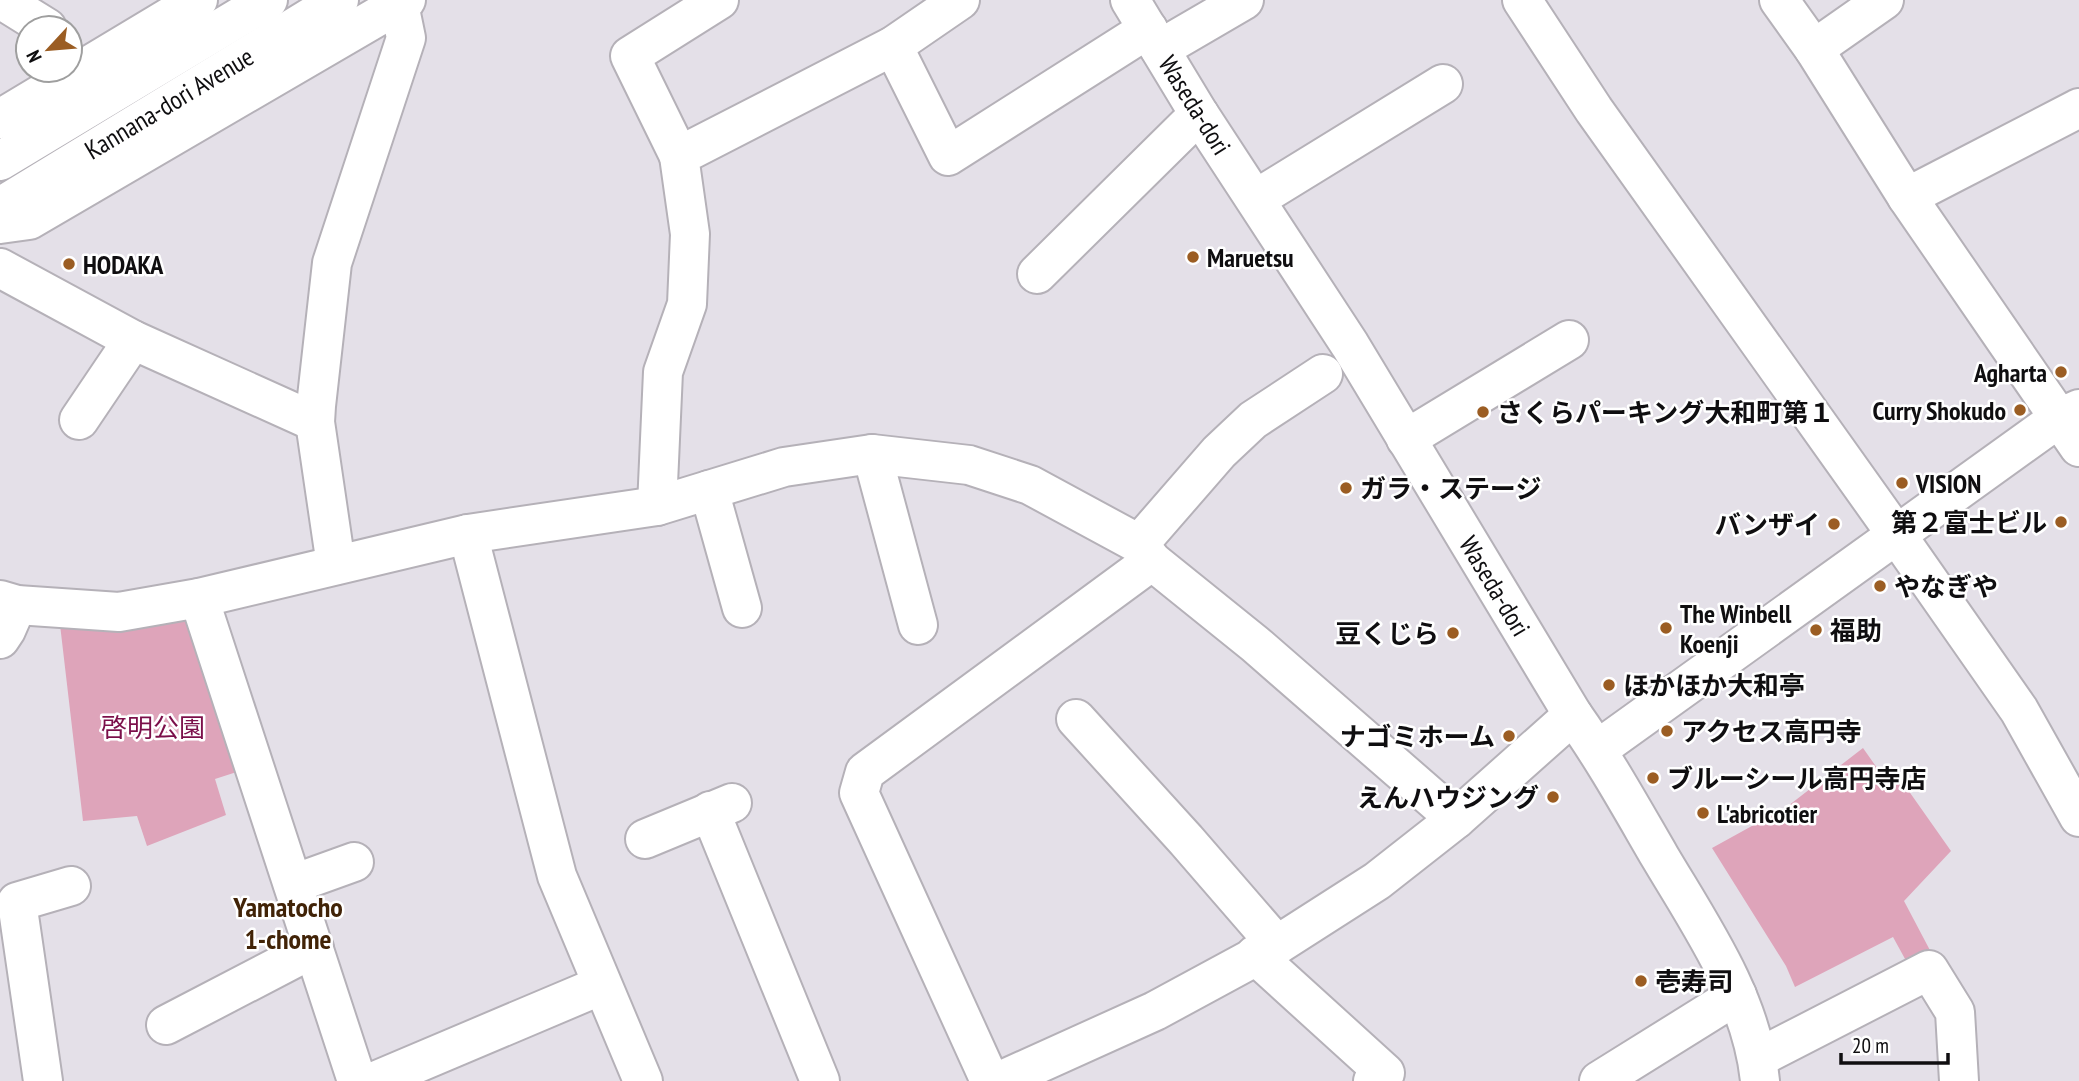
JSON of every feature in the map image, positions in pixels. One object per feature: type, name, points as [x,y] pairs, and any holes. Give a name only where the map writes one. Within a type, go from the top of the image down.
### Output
[{"type":"street","points":[[2,0],[24,14]]},
{"type":"street","points":[[0,119],[198,0]]},
{"type":"street","name":"Kannana-dori Avenue","points":[[0,161],[268,0]]},
{"type":"street","name":"Kannana-dori Avenue","points":[[0,207],[339,0]]},
{"type":"street","points":[[657,506],[663,372],[687,304],[690,234],[679,156],[630,56],[719,0]]},
{"type":"street","points":[[679,156],[892,46],[960,0]]},
{"type":"street","points":[[892,46],[948,156],[1146,26],[1244,0]]},
{"type":"street","points":[[1522,0],[1594,110],[2019,710],[2079,817]]},
{"type":"street","points":[[1597,750],[1896,534],[2072,425],[1907,197],[1814,48],[1779,0]]},
{"type":"street","points":[[1814,48],[1884,0]]},
{"type":"street","points":[[0,224],[29,220],[402,2],[406,38],[332,262],[315,422],[336,565]]},
{"type":"street","name":"Waseda-dori","points":[[1146,26],[1199,114],[1350,345],[1573,715],[1597,750],[1713,947],[1737,995],[1759,1069]]},
{"type":"street","points":[[1256,199],[1443,84]]},
{"type":"street","points":[[1907,197],[2079,108]]},
{"type":"street","points":[[1037,274],[1199,114]]},
{"type":"street","points":[[0,268],[133,340],[315,422]]},
{"type":"street","points":[[79,420],[133,340]]},
{"type":"street","points":[[1406,439],[1569,340]]},
{"type":"street","points":[[990,1081],[859,793],[865,772],[1146,553],[1219,452],[1253,420],[1323,374]]},
{"type":"street","points":[[872,454],[918,625]]},
{"type":"street","points":[[0,639],[6,630],[9,602],[119,612],[199,598],[468,534],[657,506],[784,467],[872,454],[969,465],[1030,485],[1146,553],[1456,819]]},
{"type":"street","points":[[709,490],[743,608]]},
{"type":"street","points":[[468,534],[557,876],[643,1081]]},
{"type":"street","points":[[199,598],[357,1081]]},
{"type":"street","points":[[1000,1081],[1155,1011],[1266,950],[1377,881],[1456,819],[1573,715]]},
{"type":"street","points":[[1076,719],[1186,840],[1266,950],[1385,1073],[1373,1081]]},
{"type":"street","points":[[645,839],[721,807],[820,1081]]},
{"type":"street","points":[[293,884],[354,862]]},
{"type":"street","points":[[43,1081],[17,902],[71,886]]},
{"type":"street","points":[[166,1025],[314,948]]},
{"type":"street","points":[[1759,1069],[1929,970],[1955,1012],[1959,1081]]},
{"type":"street","points":[[375,1081],[601,985]]},
{"type":"street","points":[[1599,1081],[1737,995]]},
{"type":"green space","name":"啓明公園","points":[[199,598],[249,768],[215,779],[226,815],[147,846],[137,816],[83,821],[59,616]]},
{"type":"green space","points":[[1863,748],[1882,775],[1894,770],[1951,851],[1904,901],[1933,956],[1910,968],[1893,937],[1795,987],[1786,966],[1712,848],[1788,806]]},
{"type":"place","name":"Maruetsu","points":[[1193,257]]},
{"type":"place","name":"HODAKA","points":[[69,264]]},
{"type":"place","name":"Agharta","points":[[2061,372]]},
{"type":"place","name":"Curry Shokudo","points":[[2020,410]]},
{"type":"place","name":"さくらパーキング大和町第１","points":[[1483,412]]},
{"type":"place","name":"VISION","points":[[1902,483]]},
{"type":"place","name":"ガラ・ステージ","points":[[1346,488]]},
{"type":"place","name":"第２富士ビル","points":[[2061,522]]},
{"type":"place","name":"バンザイ","points":[[1834,524]]},
{"type":"place","name":"やなぎや","points":[[1880,586]]},
{"type":"place","name":"The Winbell Koenji","points":[[1666,628]]},
{"type":"place","name":"福助","points":[[1816,630]]},
{"type":"place","name":"豆くじら","points":[[1453,633]]},
{"type":"place","name":"ほかほか大和亭","points":[[1609,685]]},
{"type":"place","name":"アクセス高円寺","points":[[1667,731]]},
{"type":"place","name":"ナゴミホーム","points":[[1509,736]]},
{"type":"place","name":"ブルーシール高円寺店","points":[[1653,778]]},
{"type":"place","name":"えんハウジング","points":[[1553,797]]},
{"type":"place","name":"L'abricotier","points":[[1703,813]]},
{"type":"place","name":"壱寿司","points":[[1641,981]]},
{"type":"district","name":"Yamatocho 1-chome","points":[[288,922]]}]
